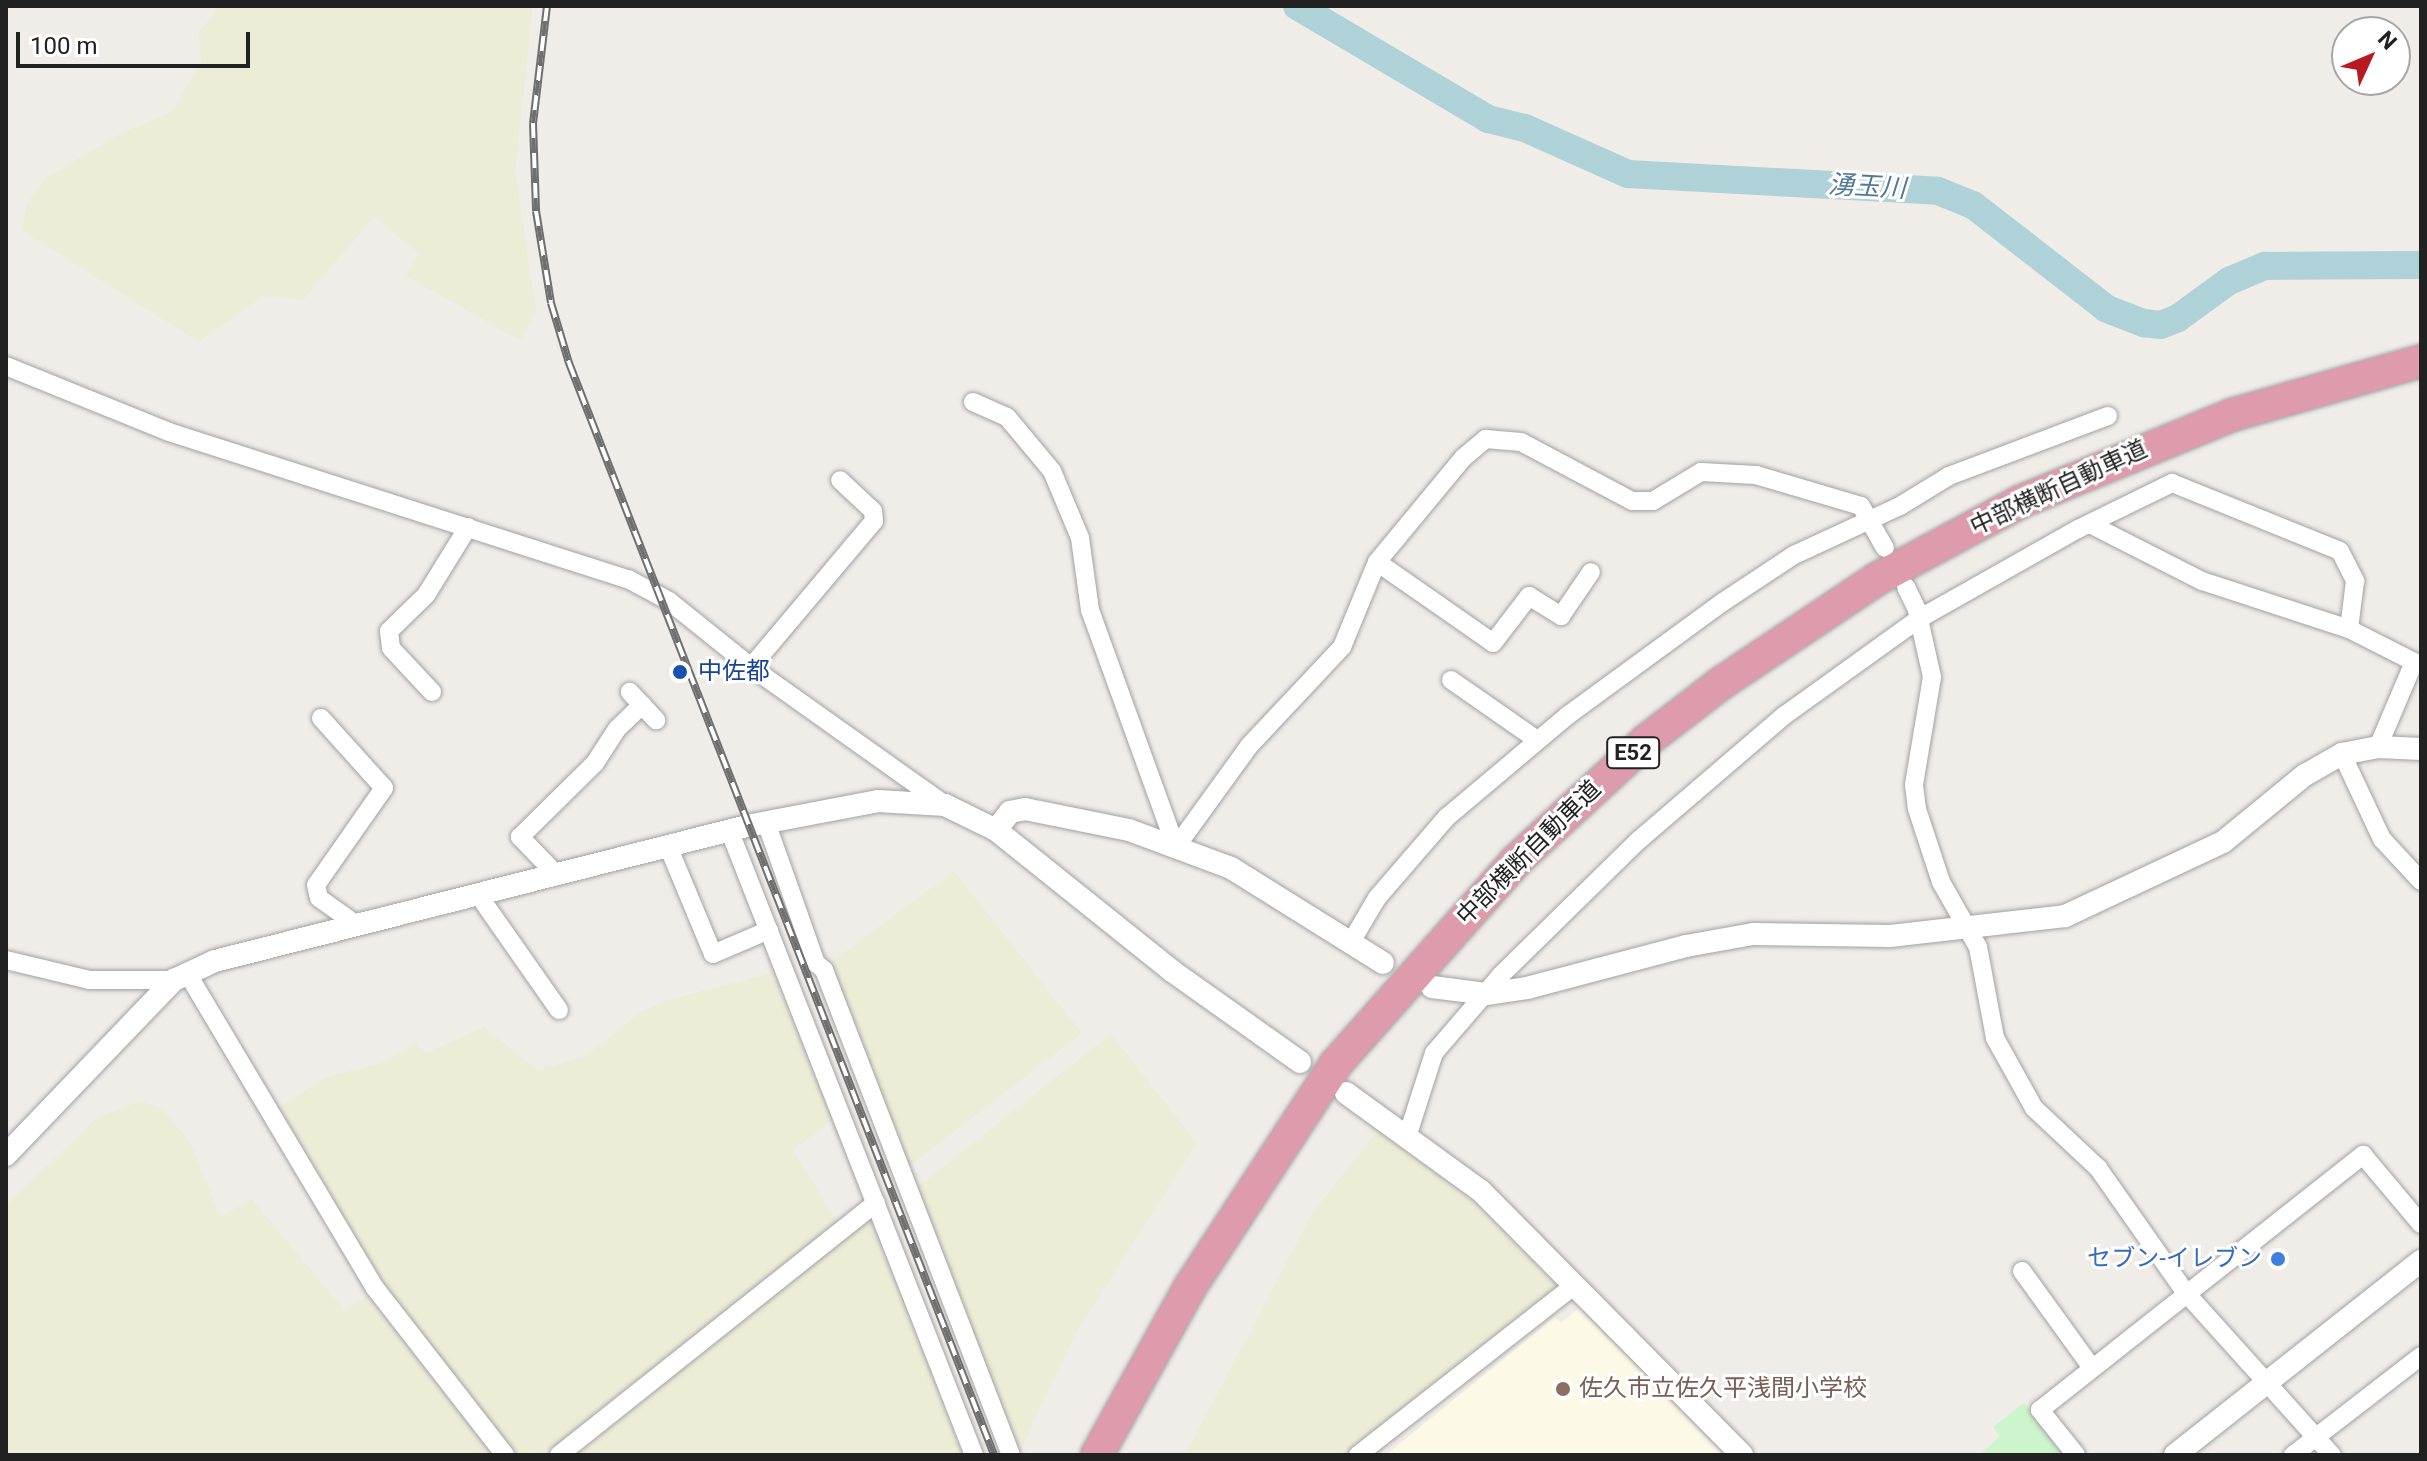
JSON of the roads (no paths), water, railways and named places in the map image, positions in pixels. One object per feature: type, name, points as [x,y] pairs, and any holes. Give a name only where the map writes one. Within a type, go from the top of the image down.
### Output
[{"type":"highway","name":"中部横断自動車道","points":[[1097,1455],[1190,1287],[1335,1065],[1515,862],[1646,741],[1720,684],[1877,579],[2020,502],[2232,415],[2421,361]]},
{"type":"street","points":[[6,366],[169,432],[628,579],[669,601],[751,667],[945,805],[996,830],[1172,971],[1300,1062]]},
{"type":"street","points":[[973,402],[1007,417],[1052,471],[1080,538],[1090,610],[1176,847]]},
{"type":"street","points":[[1351,942],[1377,898],[1424,841],[1537,740],[1782,563],[1973,465],[2094,413]]},
{"type":"street","points":[[1176,847],[1249,746],[1342,647],[1377,562],[1463,458],[1486,439],[1497,437],[1521,442],[1632,501],[1653,501],[1701,472],[1731,471],[1851,501],[1870,519],[1885,548]]},
{"type":"street","points":[[751,667],[874,521],[868,505],[840,480]]},
{"type":"street","points":[[1408,1134],[1434,1053],[1486,994],[1639,840],[1785,715],[1917,620],[2090,524],[2172,483],[2200,494],[2340,551],[2355,581],[2349,629]]},
{"type":"street","points":[[2090,524],[2202,581],[2349,629],[2414,662],[2378,747]]},
{"type":"street","points":[[419,688],[391,648],[389,631],[426,595],[468,527]]},
{"type":"street","points":[[1377,562],[1493,643],[1505,615],[1529,596],[1561,616],[1590,584]]},
{"type":"street","points":[[1906,587],[1932,677],[1914,785],[1917,809],[1941,882],[1978,947],[1995,1038],[2026,1097],[2053,1131],[2098,1168],[2186,1293],[2332,1455]]},
{"type":"street","points":[[1465,682],[1537,740]]},
{"type":"street","points":[[556,874],[520,837],[595,763],[636,699],[656,720]]},
{"type":"street","points":[[321,718],[384,788],[316,885],[319,898],[354,923]]},
{"type":"street","points":[[1432,987],[1486,994],[1722,938],[1780,933],[1890,936],[2065,916],[2114,897],[2223,842],[2305,775],[2342,754],[2378,747],[2421,749]]},
{"type":"street","points":[[2342,754],[2382,839],[2421,881]]},
{"type":"street","points":[[6,1155],[182,978],[215,961],[354,923],[766,822],[878,801],[945,805]]},
{"type":"street","points":[[996,830],[1016,809],[1043,811],[1176,847],[1231,868],[1383,963]]},
{"type":"street","points":[[766,822],[816,963],[824,970],[1011,1455]]},
{"type":"street","points":[[730,832],[974,1455]]},
{"type":"street","points":[[668,846],[713,954],[769,930]]},
{"type":"street","points":[[477,893],[559,1010]]},
{"type":"street","points":[[6,960],[90,980],[182,978]]},
{"type":"street","points":[[182,978],[375,1288],[505,1455]]},
{"type":"street","points":[[1346,1093],[1408,1134],[1481,1191],[1742,1455]]},
{"type":"street","points":[[2076,1455],[2040,1410],[2363,1155],[2421,1224]]},
{"type":"street","points":[[559,1455],[876,1203]]},
{"type":"street","points":[[2175,1455],[2421,1261]]},
{"type":"street","points":[[2022,1271],[2092,1368]]},
{"type":"street","points":[[1358,1455],[1575,1285]]},
{"type":"street","points":[[2293,1455],[2315,1434],[2421,1356]]},
{"type":"waterway","name":"湧玉川","points":[[1297,6],[1488,119],[1525,128],[1628,174],[1938,191],[1973,205],[2107,309],[2144,323],[2161,325],[2178,318],[2229,281],[2265,266],[2421,265]]},
{"type":"railway","points":[[547,6],[533,123],[536,211],[551,303],[569,363],[994,1455]]},
{"type":"place","name":"中佐都","points":[[680,672]]},
{"type":"place","name":"セブン-イレブン","points":[[2278,1259]]},
{"type":"place","name":"佐久市立佐久平浅間小学校","points":[[1563,1389]]}]
